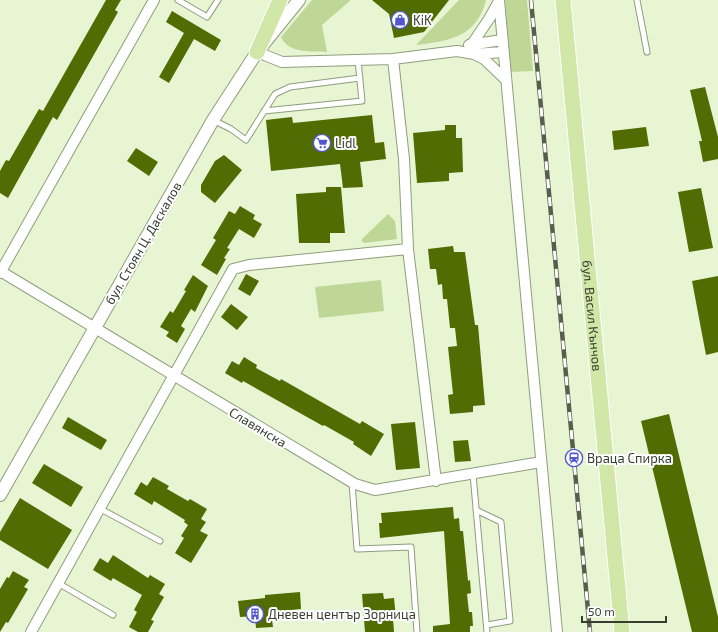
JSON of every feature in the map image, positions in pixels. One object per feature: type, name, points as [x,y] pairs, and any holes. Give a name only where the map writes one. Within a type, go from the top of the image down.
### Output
[{"type":"main road","points":[[257,52],[280,0]]},
{"type":"main road","name":"бул. Васил Кънчов","points":[[562,0],[622,632]]},
{"type":"street","points":[[0,272],[154,0]]},
{"type":"street","name":"бул. Стоян Ц. Даскалов","points":[[0,495],[214,120],[257,52],[299,0]]},
{"type":"street","points":[[499,0],[557,632]]},
{"type":"street","points":[[473,49],[499,0]]},
{"type":"street","points":[[257,52],[282,62],[393,59],[473,49],[502,40]]},
{"type":"street","points":[[473,49],[503,52]]},
{"type":"street","points":[[473,49],[506,80]]},
{"type":"street","points":[[393,59],[404,159],[408,249],[436,480]]},
{"type":"street","points":[[30,632],[232,269],[249,265],[408,249]]},
{"type":"street","name":"Славянска","points":[[0,272],[352,483],[375,490],[541,462]]},
{"type":"lane","points":[[178,0],[207,17],[218,0]]},
{"type":"lane","points":[[637,0],[647,52]]},
{"type":"lane","points":[[264,111],[362,101],[358,60]]},
{"type":"lane","points":[[214,120],[231,129],[246,140],[275,94],[290,87],[360,78]]},
{"type":"lane","points":[[473,474],[487,632]]},
{"type":"lane","points":[[352,483],[357,550],[411,547],[417,632]]},
{"type":"lane","points":[[99,508],[160,541]]},
{"type":"lane","points":[[476,510],[501,522],[510,613],[510,621],[487,625]]},
{"type":"lane","points":[[58,583],[112,615]]},
{"type":"green space","points":[[312,0],[351,0],[322,25],[327,52],[295,49],[289,46],[281,37]]},
{"type":"green space","points":[[459,0],[486,0],[482,12],[476,22],[460,35],[450,39],[416,45]]},
{"type":"green space","points":[[505,0],[527,0],[533,71],[511,72]]},
{"type":"green space","points":[[388,214],[395,221],[397,239],[364,243],[361,240]]},
{"type":"green space","points":[[381,280],[384,311],[319,318],[315,287]]},
{"type":"building","points":[[106,0],[121,0],[115,10],[118,12],[57,120],[53,117],[8,198],[0,193],[0,171],[6,160],[9,161],[39,109],[43,111]]},
{"type":"building","points":[[372,0],[449,0],[424,32],[394,38],[389,14]]},
{"type":"building","points":[[172,11],[221,40],[215,51],[194,39],[169,83],[159,77],[184,33],[166,22]]},
{"type":"building","points":[[705,87],[718,137],[718,159],[703,162],[699,141],[702,141],[690,90]]},
{"type":"building","name":"Lidl","points":[[372,115],[375,143],[384,142],[386,159],[360,162],[363,187],[343,188],[340,164],[271,171],[266,120],[292,117],[293,123]]},
{"type":"building","points":[[445,125],[456,125],[456,138],[462,138],[463,172],[449,173],[449,181],[417,183],[413,133],[445,130]]},
{"type":"building","points":[[646,127],[649,146],[614,150],[612,131]]},
{"type":"building","points":[[136,148],[158,162],[149,176],[127,161]]},
{"type":"building","points":[[224,155],[242,170],[215,203],[201,192],[201,185],[215,161]]},
{"type":"building","points":[[326,187],[341,187],[345,233],[330,233],[330,243],[299,243],[296,194],[326,192]]},
{"type":"building","points":[[701,188],[713,248],[689,252],[678,192]]},
{"type":"building","points":[[240,206],[255,215],[253,219],[262,224],[254,238],[239,229],[227,248],[230,249],[224,258],[226,259],[217,275],[201,265],[216,240],[213,238],[229,211],[235,214]]},
{"type":"building","points":[[453,246],[454,252],[465,252],[475,325],[478,325],[485,405],[473,406],[473,412],[450,414],[448,395],[453,394],[448,347],[457,346],[455,328],[450,328],[447,299],[443,299],[442,284],[438,285],[436,269],[430,269],[428,249]]},
{"type":"building","points":[[246,274],[259,281],[250,296],[238,289]]},
{"type":"building","points":[[193,275],[208,286],[195,312],[191,309],[181,326],[185,329],[177,343],[166,336],[169,332],[160,327],[170,311],[173,313],[186,291],[184,290]]},
{"type":"building","points":[[718,276],[718,352],[706,355],[692,281]]},
{"type":"building","points":[[231,304],[248,317],[237,330],[221,317]]},
{"type":"building","points":[[244,357],[257,365],[256,368],[280,381],[281,379],[360,424],[362,421],[384,434],[371,456],[353,444],[354,442],[243,381],[242,383],[225,373],[232,361],[239,365]]},
{"type":"building","points":[[669,414],[718,617],[718,632],[692,632],[641,421]]},
{"type":"building","points":[[68,417],[107,440],[101,450],[62,428]]},
{"type":"building","points":[[415,422],[420,468],[396,470],[391,424]]},
{"type":"building","points":[[468,440],[471,461],[455,462],[453,441]]},
{"type":"building","points":[[44,464],[83,487],[71,507],[32,483]]},
{"type":"building","points":[[153,477],[169,486],[167,489],[188,501],[190,499],[207,509],[201,519],[206,522],[200,531],[208,535],[191,563],[175,553],[184,538],[181,536],[188,525],[184,522],[185,520],[154,501],[152,505],[134,494],[141,482],[147,486]]},
{"type":"building","points":[[20,498],[72,530],[48,569],[0,540],[0,532]]},
{"type":"building","points":[[453,507],[454,519],[459,518],[460,531],[463,531],[468,581],[470,580],[471,593],[467,594],[469,612],[472,612],[473,626],[470,626],[470,632],[433,632],[433,626],[450,624],[444,531],[380,538],[379,523],[382,523],[381,513]]},
{"type":"building","points":[[113,555],[148,578],[150,575],[165,584],[159,594],[164,597],[151,620],[154,621],[148,632],[138,632],[129,627],[137,612],[134,610],[142,595],[113,578],[111,581],[93,570],[100,558],[108,563]]},
{"type":"building","points":[[13,571],[29,580],[24,587],[28,589],[8,623],[6,622],[0,632],[0,589],[7,577],[9,578]]},
{"type":"building","name":"Дневен център Зорница","points":[[300,592],[301,609],[271,612],[273,627],[256,628],[255,616],[240,617],[238,601],[265,598],[265,595]]},
{"type":"building","points":[[383,593],[384,599],[394,598],[396,618],[393,618],[394,632],[365,632],[362,594]]},
{"type":"railway","points":[[531,0],[590,632]]},
{"type":"place","name":"KiK","points":[[400,20]]},
{"type":"place","name":"Lidl","points":[[322,143]]},
{"type":"place","name":"Враца Спирка","points":[[574,458]]},
{"type":"place","name":"Дневен център Зорница","points":[[255,614]]}]
